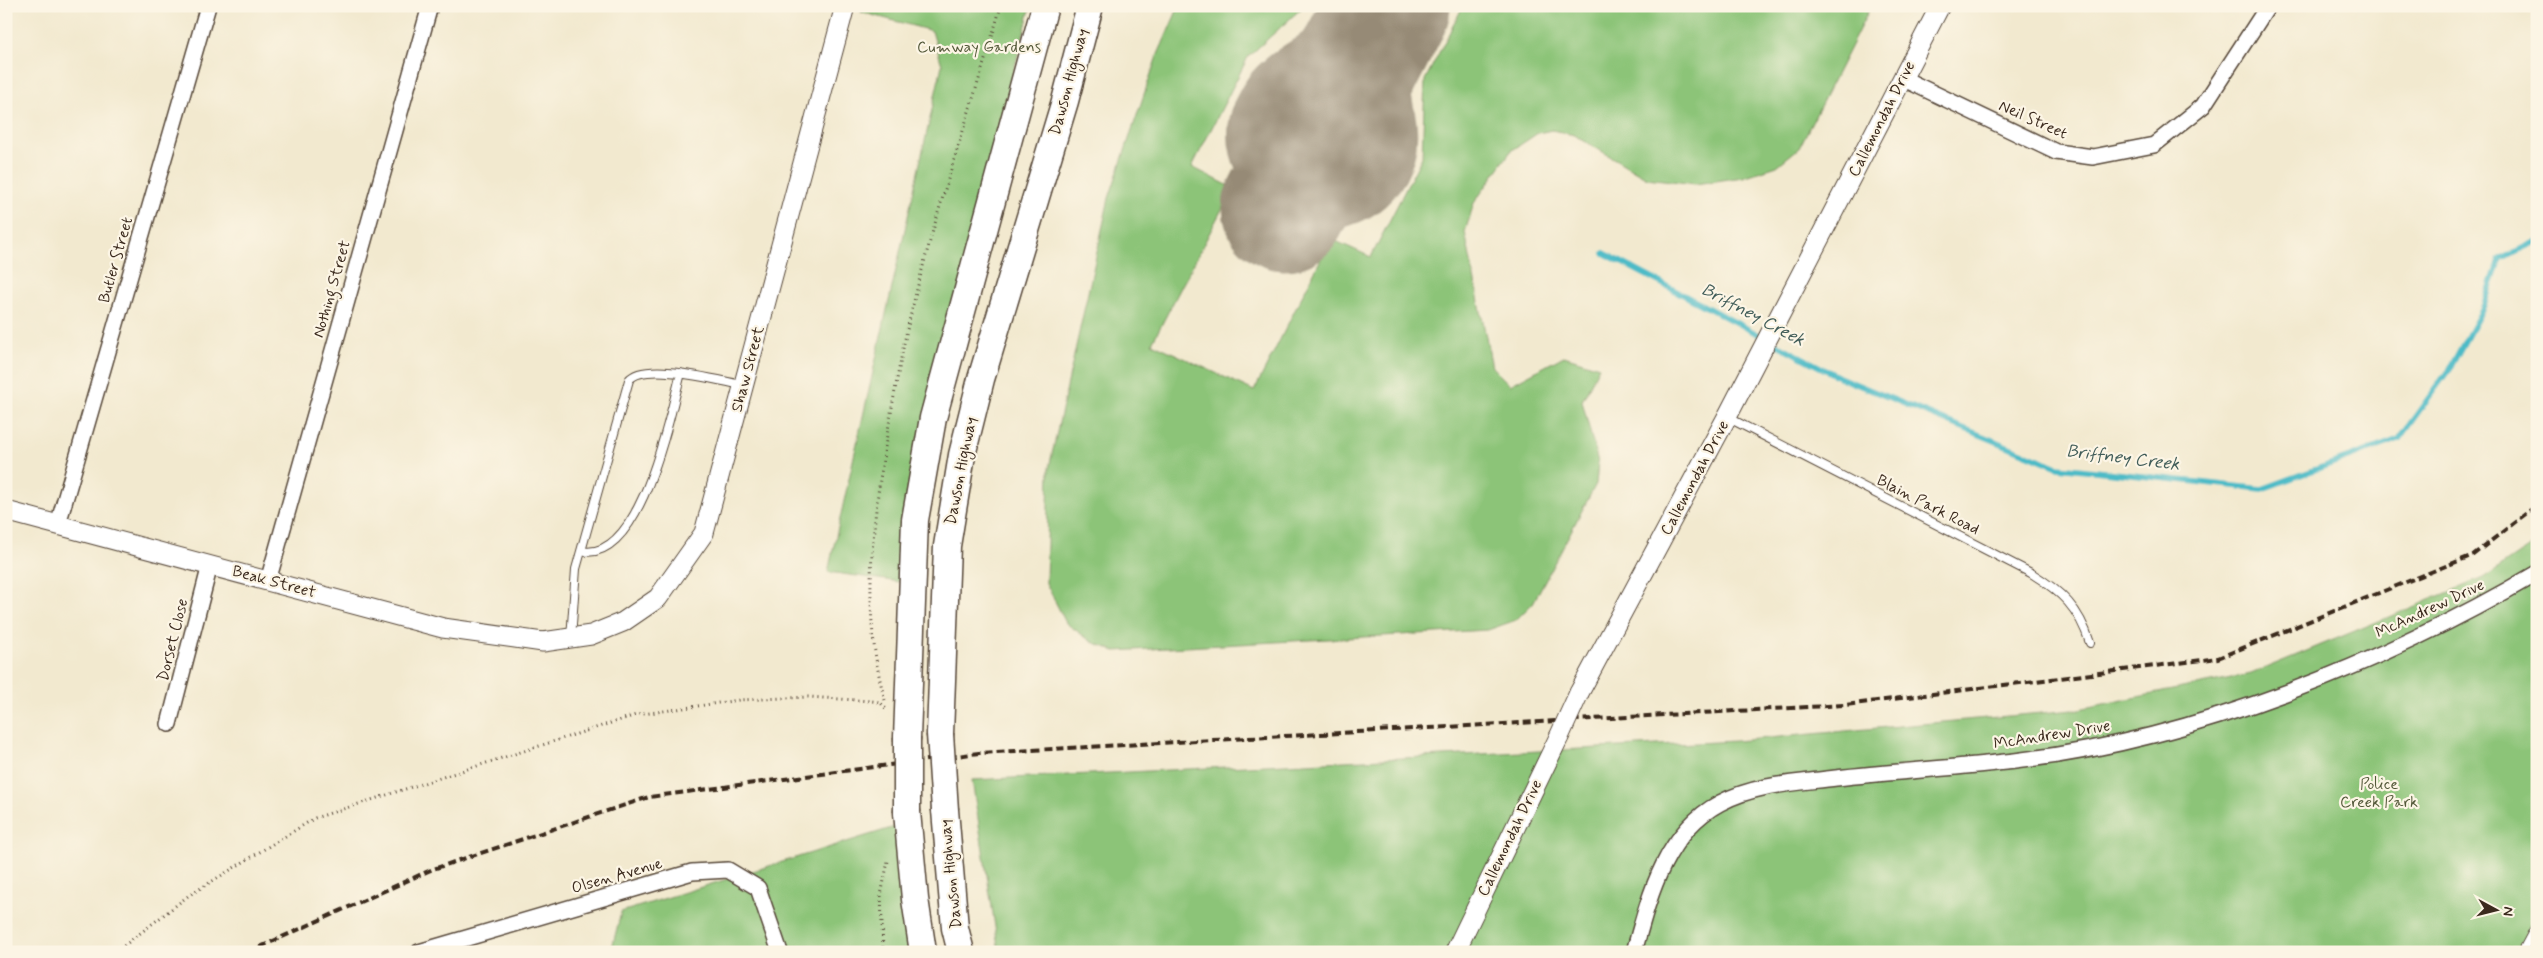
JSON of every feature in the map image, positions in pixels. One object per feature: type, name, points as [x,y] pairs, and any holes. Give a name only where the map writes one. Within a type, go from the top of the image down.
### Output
[{"type":"highway","points":[[924,952],[915,899],[906,812],[907,738],[916,520],[933,418],[1045,6]]},
{"type":"highway","name":"Dawson Highway","points":[[961,952],[955,928],[940,734],[947,546],[962,455],[981,379],[1065,101],[1090,6]]},
{"type":"street","name":"Butler Street","points":[[58,524],[208,6]]},
{"type":"street","name":"Nothing Street","points":[[268,581],[430,6]]},
{"type":"street","name":"Shaw Street","points":[[543,642],[591,635],[623,622],[658,598],[704,532],[845,6]]},
{"type":"street","name":"Callemondah Drive","points":[[1455,952],[1579,693],[1727,417],[1904,79],[1940,6]]},
{"type":"street","name":"Neil Street","points":[[1904,79],[2056,152],[2093,157],[2154,145],[2203,106],[2268,6]]},
{"type":"street","name":"Beak Street","points":[[6,511],[443,628],[543,642]]},
{"type":"street","name":"Dorset Close","points":[[169,724],[210,565]]},
{"type":"street","name":"McAndrew Drive","points":[[1634,952],[1649,898],[1671,849],[1692,825],[1716,804],[1745,791],[1772,785],[1913,769],[2022,760],[2104,747],[2167,731],[2293,690],[2362,661],[2484,604],[2537,573]]},
{"type":"street","name":"Olsen Avenue","points":[[419,952],[692,872],[728,870],[758,888],[780,952]]},
{"type":"lane","points":[[571,638],[576,569],[629,380],[636,373],[644,372],[681,374],[744,385]]},
{"type":"lane","points":[[581,551],[591,552],[605,549],[638,508],[655,467],[681,374]]},
{"type":"lane","name":"Blain Park Road","points":[[1727,417],[2039,578],[2055,588],[2070,602],[2079,615],[2090,643]]},
{"type":"lane","points":[[2522,952],[2537,924]]},
{"type":"path","points":[[116,952],[188,896],[315,818],[636,716],[739,700],[808,697],[872,700],[880,702],[889,712],[879,679],[870,576],[880,478],[908,326],[932,234],[1001,6]]},
{"type":"path","points":[[883,952],[881,895],[884,874],[891,853]]},
{"type":"green space","name":"Cumway Gardens","points":[[863,6],[1031,6],[1002,115],[900,582],[828,572],[942,65],[932,31],[861,12]]},
{"type":"green space","points":[[1179,6],[1304,6],[1248,57],[1192,167],[1233,188],[1152,343],[1254,391],[1331,239],[1371,257],[1422,157],[1425,80],[1463,6],[1871,6],[1799,148],[1777,166],[1743,177],[1695,184],[1647,178],[1574,135],[1552,130],[1538,133],[1511,151],[1474,203],[1465,232],[1492,367],[1510,385],[1564,356],[1599,367],[1582,401],[1598,462],[1596,484],[1533,603],[1516,620],[1488,630],[1115,651],[1092,642],[1066,623],[1046,583],[1049,468],[1109,198],[1156,59]]},
{"type":"green space","name":"Police Creek Park","points":[[2537,542],[2537,952],[999,952],[972,780],[1736,741],[2074,710],[2251,674],[2483,578]]},
{"type":"green space","points":[[898,826],[916,952],[611,952],[621,912]]},
{"type":"waterway","name":"Briffney Creek","points":[[1604,253],[1839,377],[2058,467],[2262,489],[2399,439],[2450,368],[2482,310],[2500,259],[2537,241]]},
{"type":"taxiway","points":[[1384,6],[1277,82],[1268,92],[1254,121],[1255,149],[1266,173],[1286,191],[1310,202],[1337,203],[1363,192],[1384,168],[1390,153],[1392,123],[1379,61],[1378,46],[1382,25],[1391,6]]},
{"type":"runway","points":[[1285,208],[1388,6]]},
{"type":"railway","points":[[249,952],[433,869],[649,797],[979,753],[1845,705],[2218,658],[2473,555],[2537,505]]}]
